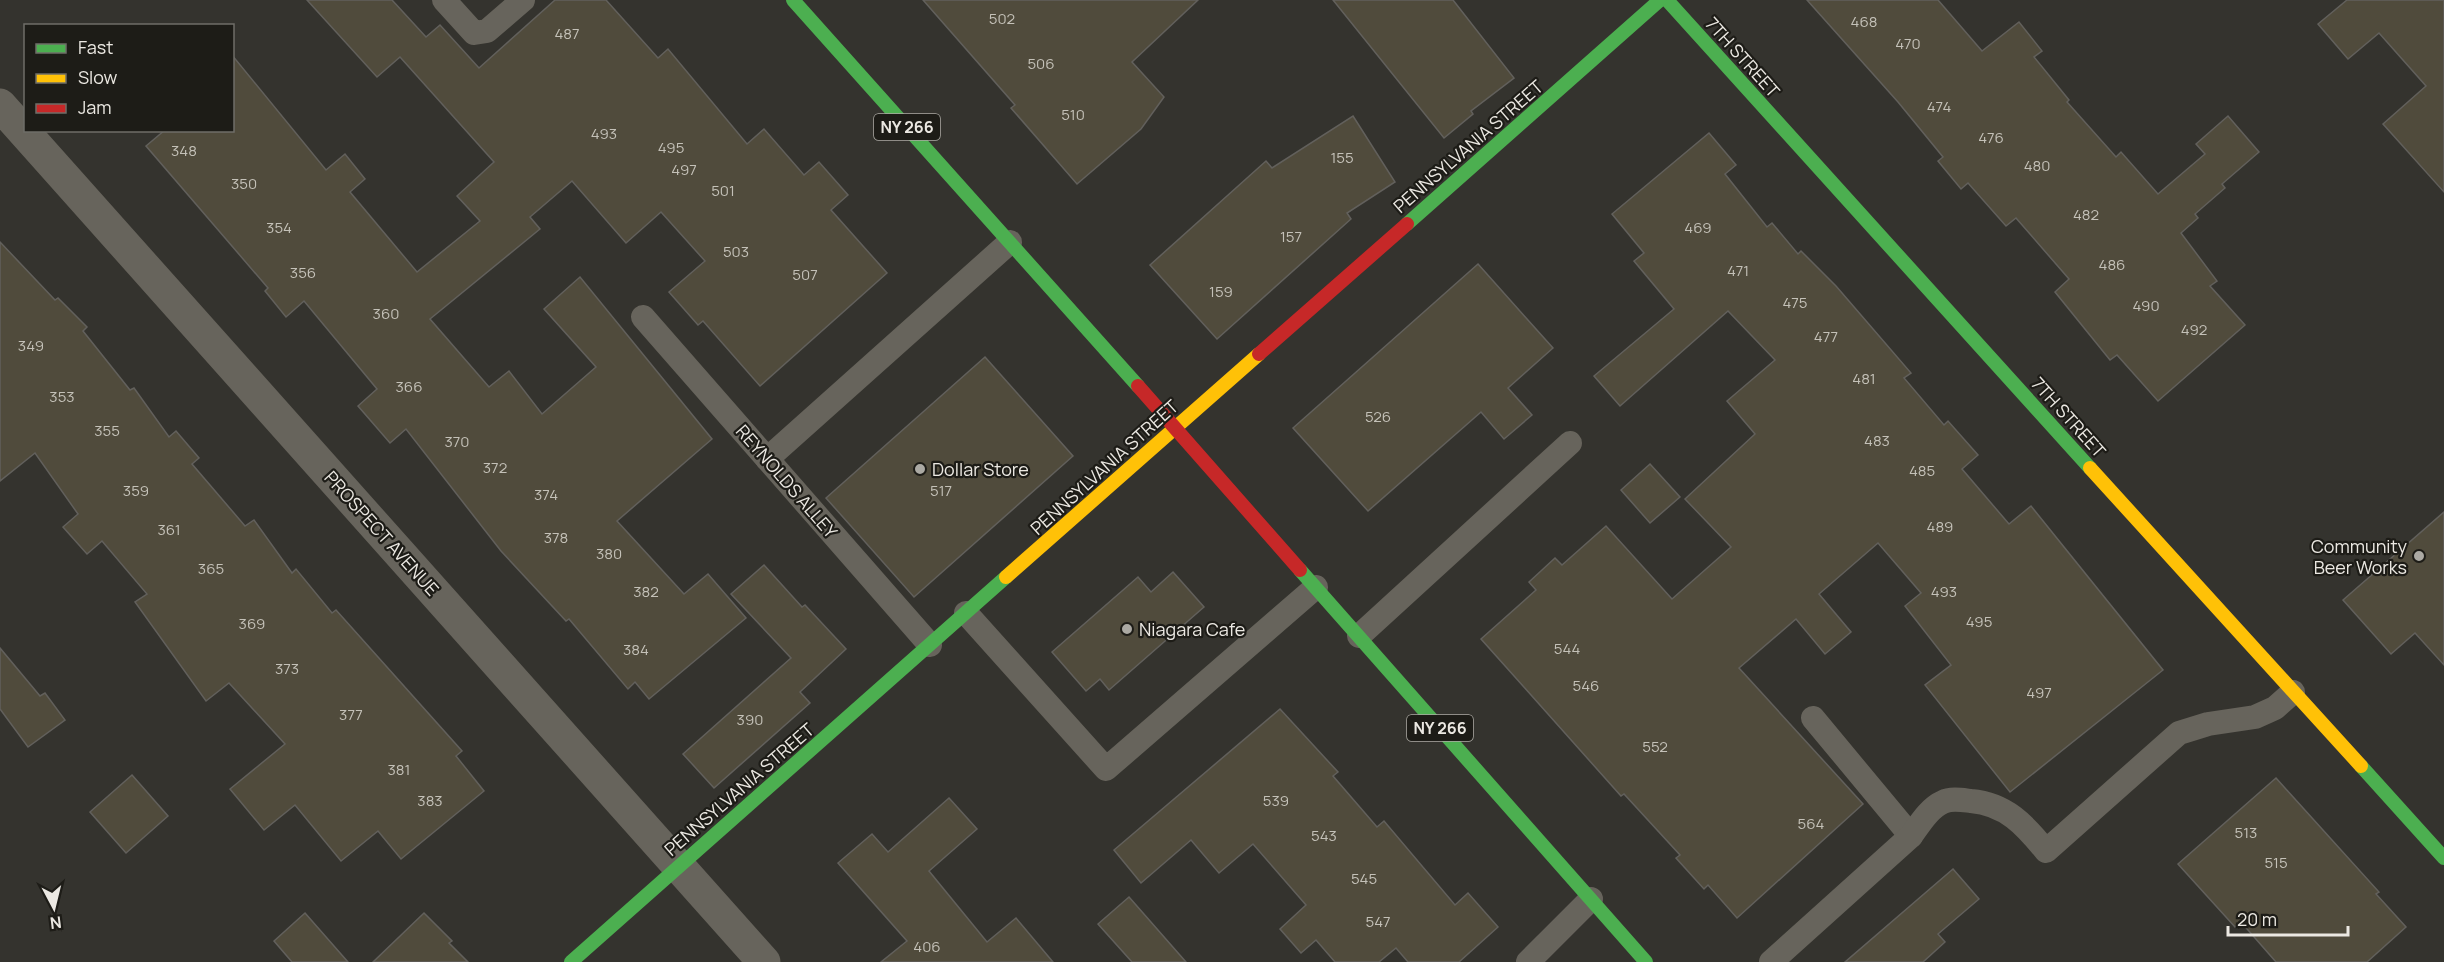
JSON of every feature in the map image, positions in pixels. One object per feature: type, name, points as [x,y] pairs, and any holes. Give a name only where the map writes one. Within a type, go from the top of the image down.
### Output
[{"type":"street","name":"NY 266","points":[[793,0],[1316,587],[1646,962]]},
{"type":"street","name":"PENNSYLVANIA STREET","points":[[571,962],[1660,0]]},
{"type":"street","name":"7TH STREET","points":[[1667,0],[2444,858]]},
{"type":"street","name":"PROSPECT AVENUE","points":[[0,105],[24,132]]},
{"type":"street","name":"PROSPECT AVENUE","points":[[24,132],[764,962]]},
{"type":"lane","points":[[444,0],[474,33],[487,31],[523,0]]},
{"type":"lane","points":[[767,459],[1010,242]]},
{"type":"lane","name":"REYNOLDS ALLEY","points":[[643,317],[930,645]]},
{"type":"lane","points":[[1359,636],[1570,443]]},
{"type":"lane","points":[[966,614],[1106,769],[1316,587]]},
{"type":"lane","points":[[1771,962],[1911,836],[1926,816],[1942,802],[1975,801],[2006,810],[2046,851],[2179,733],[2208,724],[2255,717],[2275,708],[2293,692]]},
{"type":"lane","points":[[1813,718],[1911,836]]},
{"type":"lane","points":[[1528,962],[1591,899]]},
{"type":"building","points":[[307,0],[392,0],[426,37],[440,25],[479,68],[555,0],[606,0],[658,58],[668,49],[747,144],[764,129],[804,175],[819,162],[848,195],[831,210],[887,273],[760,386],[703,321],[698,325],[669,292],[705,261],[661,212],[626,243],[572,181],[530,217],[540,229],[430,319],[489,387],[509,371],[542,414],[596,367],[544,309],[580,277],[712,439],[617,521],[684,594],[708,574],[746,618],[649,699],[635,682],[628,689],[569,619],[566,621],[501,551],[406,429],[390,443],[358,406],[377,389],[304,301],[286,317],[265,291],[268,288],[146,146],[163,132],[234,132],[234,57],[326,170],[345,154],[365,179],[350,192],[417,272],[480,221],[457,196],[494,162],[400,57],[377,77]]},
{"type":"building","points":[[923,0],[1198,0],[1132,62],[1164,97],[1141,129],[1077,184],[1011,108],[1015,105]]},
{"type":"building","points":[[1333,0],[1453,0],[1514,78],[1471,111],[1473,114],[1444,138]]},
{"type":"building","points":[[1807,0],[1938,0],[1982,51],[2019,22],[2042,51],[2034,57],[2069,100],[2067,102],[2116,157],[2121,152],[2158,194],[2205,154],[2196,144],[2228,116],[2259,152],[2222,184],[2225,188],[2195,214],[2198,218],[2181,233],[2217,281],[2210,286],[2245,325],[2158,401],[2117,355],[2110,360],[2055,292],[2069,279],[2016,218],[2006,226],[1968,183],[1961,189],[1938,161],[1943,157],[1898,102]]},
{"type":"building","points":[[2347,0],[2444,0],[2444,192],[2383,124],[2426,86],[2379,33],[2348,59],[2318,24]]},
{"type":"building","points":[[1353,116],[1395,182],[1347,213],[1351,219],[1217,339],[1150,265],[1266,161],[1272,168]]},
{"type":"building","points":[[1709,133],[1736,165],[1725,174],[1767,227],[1772,223],[1798,254],[1801,251],[1836,286],[1911,373],[1904,378],[1944,425],[1948,421],[1978,455],[1962,469],[2009,524],[2031,506],[2163,670],[2010,792],[1925,685],[1951,665],[1905,606],[1921,593],[1878,543],[1819,594],[1851,632],[1825,654],[1796,619],[1739,668],[1863,804],[1737,918],[1708,885],[1704,889],[1676,858],[1680,855],[1624,794],[1621,796],[1481,639],[1536,590],[1529,582],[1555,558],[1562,565],[1606,526],[1672,599],[1731,547],[1685,499],[1755,434],[1727,401],[1775,360],[1728,311],[1620,406],[1594,376],[1674,309],[1634,261],[1644,253],[1612,214]]},
{"type":"building","points":[[0,242],[55,300],[58,298],[87,327],[83,331],[130,390],[134,388],[169,437],[176,431],[199,458],[192,464],[245,526],[254,520],[292,573],[296,569],[332,613],[336,610],[462,751],[456,756],[484,791],[401,859],[378,831],[341,861],[295,805],[264,830],[230,789],[285,744],[229,683],[206,701],[135,602],[147,594],[102,541],[87,554],[63,527],[78,514],[35,453],[0,481]]},
{"type":"building","points":[[1478,264],[1553,348],[1508,388],[1532,415],[1504,439],[1481,412],[1368,511],[1293,428]]},
{"type":"building","points":[[985,357],[1073,456],[914,597],[826,498]]},
{"type":"building","points":[[1650,464],[1680,497],[1650,523],[1621,490]]},
{"type":"building","name":"Community Beer Works","points":[[2444,512],[2444,665],[2415,633],[2391,654],[2343,600]]},
{"type":"building","points":[[764,565],[802,607],[805,605],[846,649],[800,692],[810,703],[714,788],[683,754],[791,658],[731,594]]},
{"type":"building","points":[[1173,572],[1204,607],[1109,690],[1100,679],[1086,691],[1052,652],[1138,577],[1151,592]]},
{"type":"building","points":[[0,648],[40,696],[45,693],[65,720],[28,747],[0,709]]},
{"type":"building","points":[[1280,709],[1338,772],[1333,776],[1377,827],[1384,821],[1455,905],[1468,893],[1498,927],[1459,962],[1408,962],[1396,948],[1379,962],[1335,962],[1316,940],[1301,953],[1280,929],[1306,905],[1253,844],[1219,873],[1191,840],[1141,883],[1114,850]]},
{"type":"building","points":[[132,775],[168,816],[126,853],[90,812]]},
{"type":"building","points":[[2276,778],[2379,892],[2376,894],[2406,927],[2367,962],[2276,962],[2241,922],[2235,927],[2178,864]]},
{"type":"building","points":[[949,798],[977,829],[929,871],[987,942],[1016,918],[1053,962],[881,962],[907,941],[838,863],[872,834],[888,852]]},
{"type":"building","points":[[1953,869],[1979,899],[1938,934],[1945,942],[1923,962],[1845,962]]},
{"type":"building","points":[[1129,897],[1186,962],[1132,962],[1098,924]]},
{"type":"building","points":[[305,913],[348,962],[292,962],[274,941]]},
{"type":"building","points":[[424,913],[452,941],[449,943],[468,962],[373,962]]},
{"type":"traffic: fast","points":[[793,0],[1138,386]]},
{"type":"traffic: fast","points":[[1407,224],[1660,0]]},
{"type":"traffic: fast","points":[[1667,0],[2090,468]]},
{"type":"traffic: fast","points":[[1300,570],[1646,962]]},
{"type":"traffic: fast","points":[[571,962],[1006,577]]},
{"type":"traffic: fast","points":[[2361,766],[2444,858]]},
{"type":"traffic: slow","points":[[1006,577],[1259,354]]},
{"type":"traffic: slow","points":[[2090,468],[2361,766]]},
{"type":"traffic: jam","points":[[1259,354],[1407,224]]},
{"type":"traffic: jam","points":[[1138,386],[1300,570]]},
{"type":"place","name":"Dollar Store","points":[[920,469]]},
{"type":"place","name":"Community Beer Works","points":[[2419,556]]},
{"type":"place","name":"Niagara Cafe","points":[[1127,629]]}]
